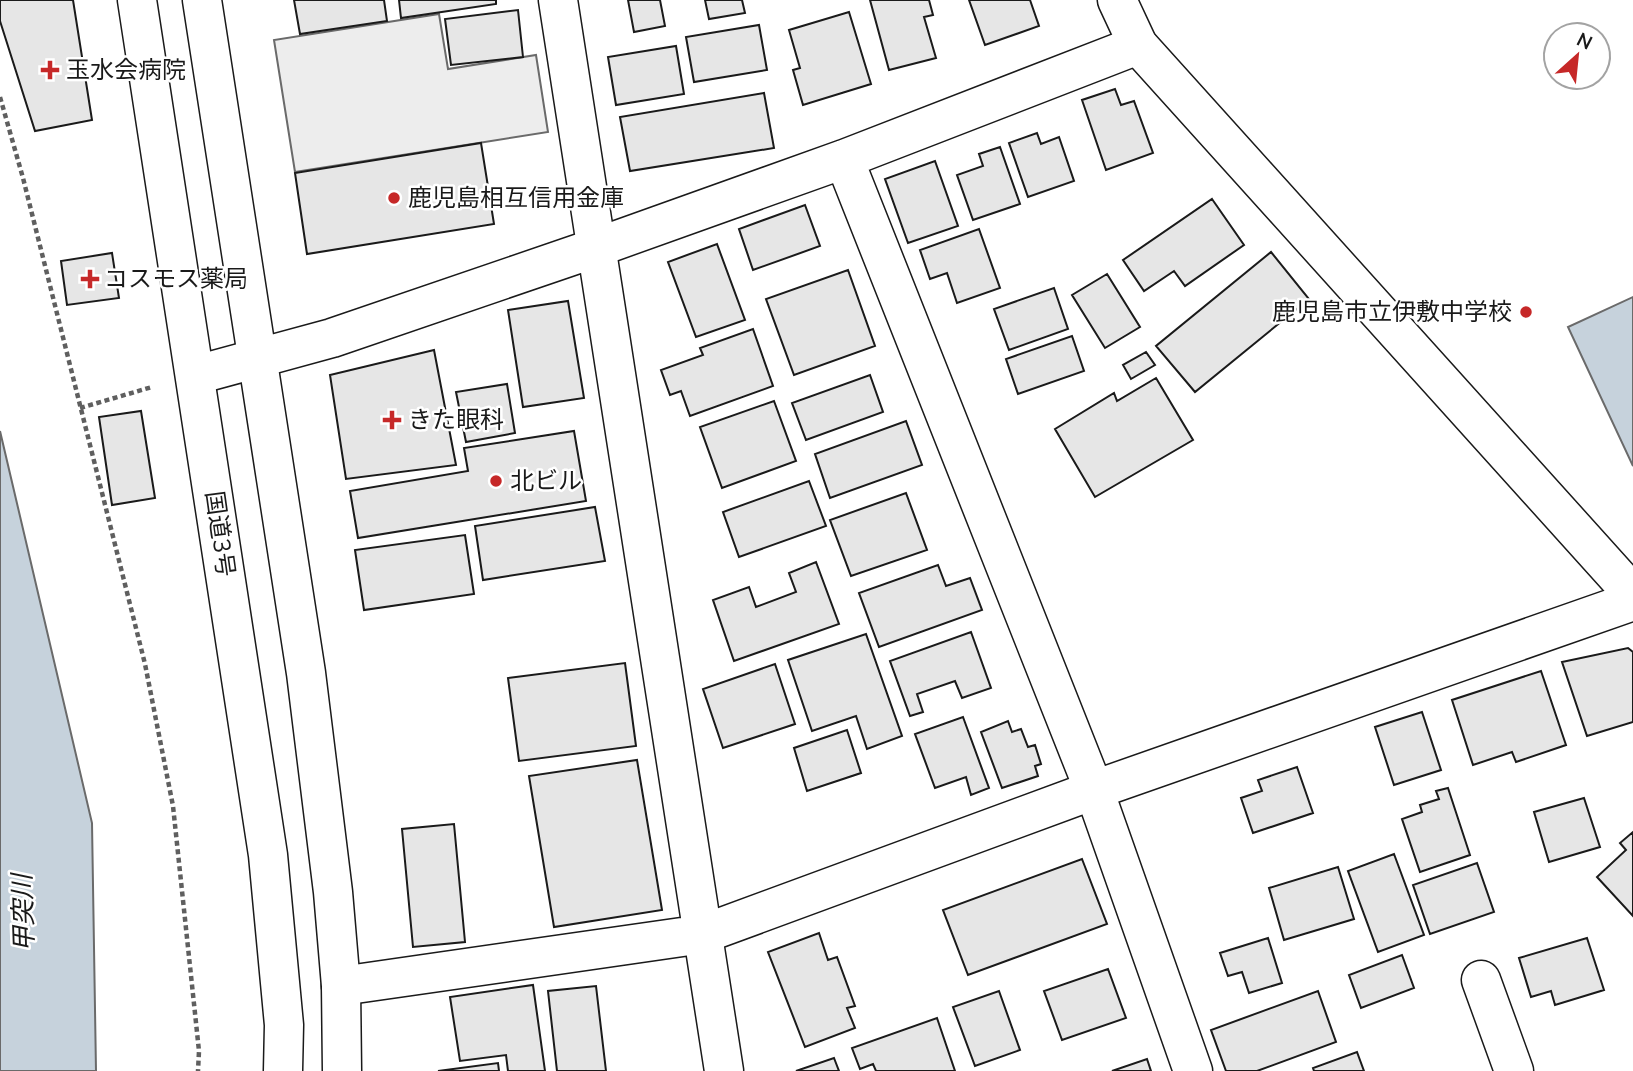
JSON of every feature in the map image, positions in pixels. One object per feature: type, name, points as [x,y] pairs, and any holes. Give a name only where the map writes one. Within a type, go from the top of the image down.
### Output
[{"type":"main road","name":"国道3号","points":[[137,0],[268,855],[284,1025],[283,1071]]},
{"type":"main road","points":[[202,0],[306,673],[333,892],[341,986],[342,1071]]},
{"type":"main road","points":[[558,0],[724,1071]]},
{"type":"main road","points":[[1117,0],[1138,46],[1633,594]]},
{"type":"main road","points":[[196,375],[332,338],[597,247],[844,159],[1138,46]]},
{"type":"main road","points":[[844,159],[1094,790],[1193,1071]]},
{"type":"main road","points":[[341,986],[703,934],[1094,790],[1633,601]]},
{"type":"main road","points":[[1481,980],[1514,1071]]},
{"type":"path","points":[[0,97],[23,178],[145,664],[173,806],[199,1051],[198,1071]]},
{"type":"path","points":[[80,408],[196,375]]},
{"type":"shaded area","points":[[439,14],[448,69],[536,55],[548,132],[295,172],[274,40]]},
{"type":"water","points":[[1633,297],[1633,466],[1568,327]]},
{"type":"water","name":"甲突川","points":[[0,431],[92,823],[96,1071],[0,1071]]},
{"type":"building","name":"玉水会病院","points":[[0,0],[73,0],[92,120],[35,131],[0,21]]},
{"type":"building","points":[[294,0],[384,0],[387,21],[300,34]]},
{"type":"building","points":[[399,0],[496,0],[496,4],[401,18]]},
{"type":"building","points":[[628,0],[660,0],[665,26],[634,32]]},
{"type":"building","points":[[705,0],[742,0],[745,13],[709,19]]},
{"type":"building","points":[[870,0],[929,0],[933,15],[924,17],[936,58],[889,70]]},
{"type":"building","points":[[969,0],[1030,0],[1039,26],[985,45]]},
{"type":"building","points":[[518,10],[523,57],[451,65],[445,19]]},
{"type":"building","points":[[849,12],[871,84],[803,105],[793,70],[800,68],[789,30]]},
{"type":"building","points":[[759,25],[767,70],[694,82],[686,37]]},
{"type":"building","points":[[676,46],[684,94],[616,105],[608,57]]},
{"type":"building","points":[[1115,89],[1121,105],[1134,101],[1153,153],[1106,170],[1082,100]]},
{"type":"building","points":[[764,93],[774,148],[630,171],[620,117]]},
{"type":"building","points":[[1037,133],[1041,144],[1059,137],[1074,181],[1028,197],[1009,143]]},
{"type":"building","name":"鹿児島相互信用金庫","points":[[481,143],[494,224],[307,254],[295,173]]},
{"type":"building","points":[[1000,147],[1020,204],[973,220],[957,175],[983,166],[979,154]]},
{"type":"building","points":[[935,161],[958,226],[908,243],[885,179]]},
{"type":"building","points":[[1212,199],[1244,245],[1185,286],[1174,271],[1144,291],[1123,260]]},
{"type":"building","points":[[805,205],[820,246],[753,270],[739,229]]},
{"type":"building","points":[[979,229],[1000,288],[957,303],[947,273],[930,279],[920,250]]},
{"type":"building","points":[[717,244],[745,320],[696,337],[668,262]]},
{"type":"building","points":[[1271,252],[1309,299],[1195,392],[1156,346]]},
{"type":"building","name":"コスモス薬局","points":[[112,253],[119,298],[67,305],[61,261]]},
{"type":"building","points":[[848,270],[875,346],[794,375],[766,299]]},
{"type":"building","points":[[1107,274],[1140,327],[1105,348],[1072,295]]},
{"type":"building","points":[[1054,288],[1068,329],[1009,350],[994,309]]},
{"type":"building","points":[[568,301],[584,398],[523,407],[508,310]]},
{"type":"building","points":[[753,329],[773,386],[690,416],[681,391],[670,395],[661,370],[703,355],[700,348]]},
{"type":"building","points":[[1072,336],[1084,371],[1018,394],[1006,359]]},
{"type":"building","name":"きた眼科","points":[[434,350],[456,465],[346,479],[330,375]]},
{"type":"building","points":[[1146,352],[1155,365],[1131,379],[1123,365]]},
{"type":"building","points":[[870,375],[883,412],[806,440],[792,403]]},
{"type":"building","points":[[1156,378],[1193,440],[1095,497],[1055,429],[1114,393],[1117,401]]},
{"type":"building","points":[[507,384],[515,433],[466,442],[456,392]]},
{"type":"building","points":[[774,401],[796,461],[722,488],[700,427]]},
{"type":"building","points":[[141,411],[155,498],[112,505],[99,417]]},
{"type":"building","points":[[906,421],[922,465],[830,498],[815,454]]},
{"type":"building","name":"北ビル","points":[[574,431],[586,501],[358,538],[350,491],[468,471],[464,448]]},
{"type":"building","points":[[809,481],[826,526],[739,557],[723,512]]},
{"type":"building","points":[[906,493],[927,550],[851,576],[830,520]]},
{"type":"building","points":[[595,507],[605,561],[483,580],[475,526]]},
{"type":"building","points":[[465,535],[474,594],[364,610],[355,550]]},
{"type":"building","points":[[816,562],[839,624],[734,661],[713,600],[749,587],[756,607],[796,592],[789,573]]},
{"type":"building","points":[[938,565],[946,586],[970,578],[982,610],[879,647],[859,593]]},
{"type":"building","points":[[971,632],[991,688],[962,698],[955,681],[917,694],[923,712],[910,716],[890,661]]},
{"type":"building","points":[[866,634],[902,736],[867,749],[856,716],[812,731],[788,660]]},
{"type":"building","points":[[1628,648],[1633,652],[1633,722],[1587,736],[1562,662]]},
{"type":"building","points":[[625,663],[636,746],[519,761],[508,678]]},
{"type":"building","points":[[775,664],[795,724],[723,748],[703,689]]},
{"type":"building","points":[[1541,671],[1566,745],[1516,762],[1512,752],[1473,765],[1452,700]]},
{"type":"building","points":[[1422,712],[1441,770],[1394,785],[1375,727]]},
{"type":"building","points":[[963,717],[989,788],[971,795],[966,777],[935,788],[915,734]]},
{"type":"building","points":[[1008,721],[1012,732],[1021,729],[1028,747],[1035,745],[1041,764],[1035,766],[1038,776],[1002,788],[981,732]]},
{"type":"building","points":[[847,730],[861,773],[807,791],[794,748]]},
{"type":"building","points":[[637,760],[662,910],[554,927],[529,776]]},
{"type":"building","points":[[1297,767],[1313,813],[1253,833],[1241,798],[1262,791],[1258,780]]},
{"type":"building","points":[[1448,788],[1470,855],[1420,872],[1402,819],[1422,812],[1420,805],[1439,799],[1436,791]]},
{"type":"building","points":[[1584,798],[1600,847],[1549,862],[1534,812]]},
{"type":"building","points":[[454,824],[465,942],[413,947],[402,829]]},
{"type":"building","points":[[1633,832],[1633,916],[1597,877],[1626,850],[1620,843]]},
{"type":"building","points":[[1394,854],[1424,935],[1378,952],[1348,871]]},
{"type":"building","points":[[1082,859],[1107,924],[968,975],[943,910]]},
{"type":"building","points":[[1477,863],[1494,912],[1430,934],[1413,885]]},
{"type":"building","points":[[1338,867],[1354,919],[1284,940],[1269,888]]},
{"type":"building","points":[[819,933],[828,960],[837,957],[855,1006],[847,1008],[855,1028],[805,1047],[768,952]]},
{"type":"building","points":[[1268,938],[1282,983],[1249,993],[1242,972],[1228,976],[1220,953]]},
{"type":"building","points":[[1587,938],[1604,990],[1555,1005],[1551,991],[1531,997],[1519,958]]},
{"type":"building","points":[[1402,955],[1414,988],[1361,1008],[1349,975]]},
{"type":"building","points":[[1108,969],[1126,1018],[1062,1040],[1044,991]]},
{"type":"building","points":[[533,985],[545,1071],[508,1071],[506,1055],[460,1061],[450,997]]},
{"type":"building","points":[[596,986],[606,1071],[557,1071],[548,991]]},
{"type":"building","points":[[999,991],[1020,1050],[975,1066],[953,1007]]},
{"type":"building","points":[[1318,991],[1336,1042],[1257,1071],[1226,1071],[1211,1030]]},
{"type":"building","points":[[937,1018],[955,1071],[876,1071],[873,1064],[860,1069],[852,1048]]},
{"type":"building","points":[[1357,1052],[1364,1071],[1314,1071],[1313,1068]]},
{"type":"building","points":[[834,1058],[839,1071],[796,1071]]},
{"type":"building","points":[[1147,1059],[1151,1071],[1112,1071]]},
{"type":"building","points":[[498,1063],[499,1071],[438,1071]]},
{"type":"place","name":"玉水会病院","points":[[50,70]]},
{"type":"place","name":"鹿児島相互信用金庫","points":[[394,198]]},
{"type":"place","name":"コスモス薬局","points":[[90,279]]},
{"type":"place","name":"鹿児島市立伊敷中学校","points":[[1526,312]]},
{"type":"place","name":"きた眼科","points":[[392,420]]},
{"type":"place","name":"北ビル","points":[[496,481]]}]
